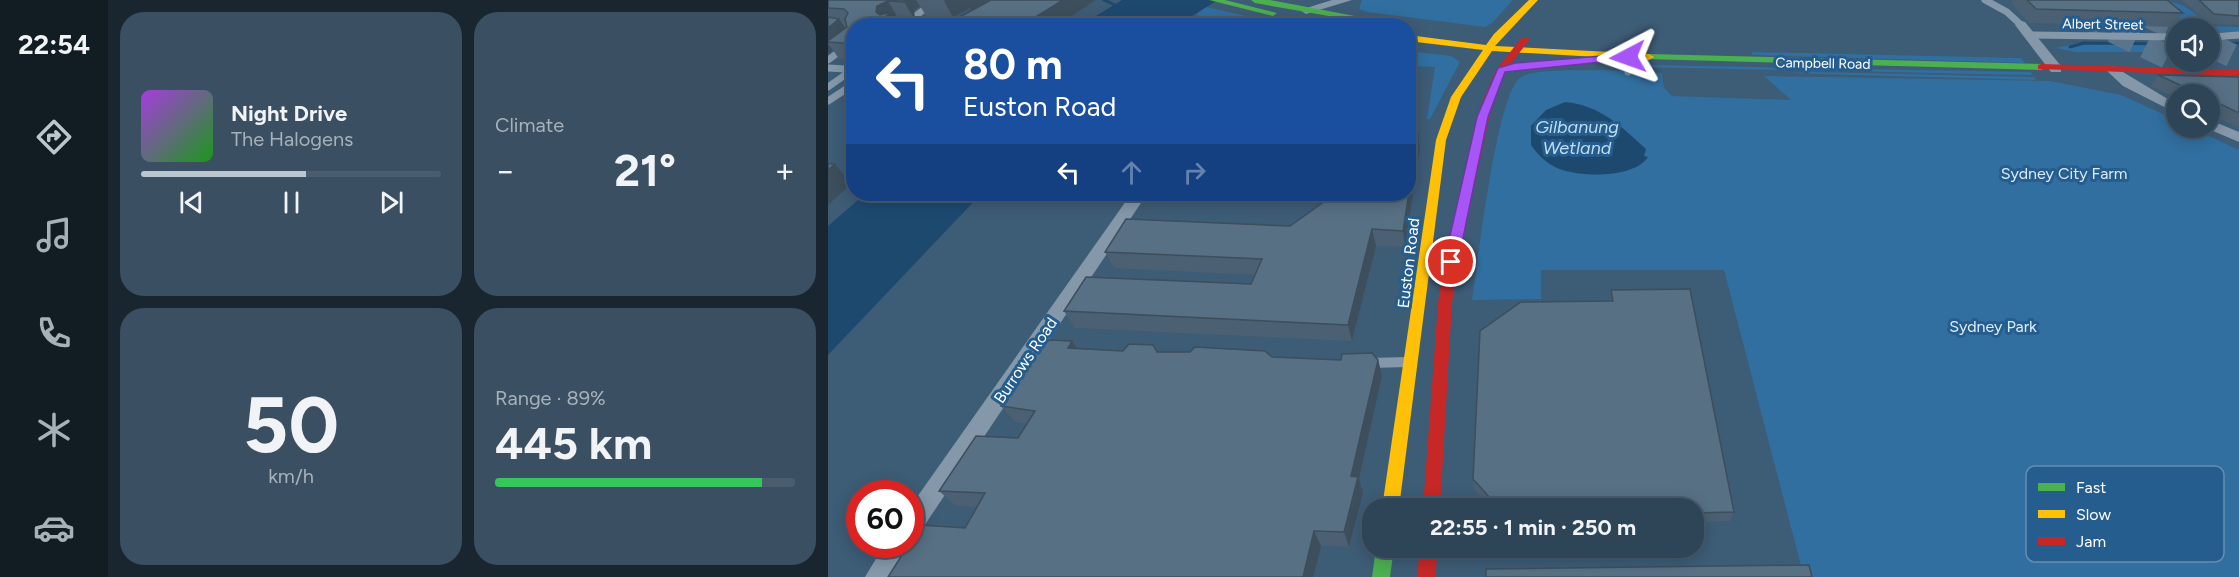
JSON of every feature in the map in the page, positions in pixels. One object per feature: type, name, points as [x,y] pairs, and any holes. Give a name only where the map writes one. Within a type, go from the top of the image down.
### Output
[{"type":"main road","name":"Campbell Road","points":[[1255,0],[1304,18]]},
{"type":"main road","points":[[1516,16],[1526,0]]},
{"type":"main road","points":[[1516,16],[1533,0]]},
{"type":"main road","name":"Campbell Road","points":[[1219,1],[1302,18]]},
{"type":"main road","points":[[1432,498],[1444,303],[1482,117],[1501,70],[1548,4]]},
{"type":"main road","name":"Euston Road","points":[[1392,498],[1441,140],[1456,97],[1493,42],[1516,16]]},
{"type":"main road","name":"Campbell Road","points":[[1416,28],[1493,42],[1517,50],[1622,56],[2239,73]]},
{"type":"main road","name":"Campbell Road","points":[[1416,38],[1493,42],[1530,29],[1700,46],[2166,58]]},
{"type":"main road","points":[[1416,33],[1493,42]]},
{"type":"main road","points":[[1501,70],[1515,66],[1622,56]]},
{"type":"main road","points":[[2220,59],[2239,60]]},
{"type":"main road","points":[[1381,577],[1384,558]]},
{"type":"main road","points":[[1426,577],[1428,558]]},
{"type":"street","points":[[1309,18],[1345,0],[1356,18]]},
{"type":"street","points":[[2024,30],[2056,69]]},
{"type":"street","points":[[2113,70],[2128,83],[2166,104]]},
{"type":"street","points":[[2220,129],[2239,138]]},
{"type":"street","name":"Burrows Road","points":[[924,508],[1042,348],[1135,201]]},
{"type":"street","points":[[877,577],[889,558]]},
{"type":"lane","points":[[918,14],[938,0]]},
{"type":"lane","points":[[1985,0],[2007,12],[2024,30]]},
{"type":"lane","name":"Albert Street","points":[[2024,30],[2166,37]]},
{"type":"lane","points":[[2220,37],[2239,36]]},
{"type":"lane","points":[[828,60],[846,47]]},
{"type":"lane","points":[[1622,56],[1628,72]]},
{"type":"lane","points":[[828,68],[846,69],[845,75],[828,87]]},
{"type":"lane","points":[[828,100],[846,89]]},
{"type":"lane","points":[[1356,363],[1412,362]]},
{"type":"green space","points":[[1362,0],[1513,0],[1492,23],[1485,27],[1367,12],[1359,9]]},
{"type":"green space","points":[[2146,0],[2167,1],[2181,5],[2201,18],[2176,18]]},
{"type":"green space","points":[[1206,7],[1256,18],[1211,18],[1196,15]]},
{"type":"green space","points":[[2220,26],[2239,27],[2239,32],[2220,32]]},
{"type":"green space","points":[[2084,42],[2166,44],[2166,52],[2075,52],[2056,48]]},
{"type":"green space","points":[[1416,52],[1451,56],[1460,62],[1430,119],[1427,119],[1435,67],[1416,66]]},
{"type":"green space","points":[[1751,52],[2021,58],[2025,63],[1753,55]]},
{"type":"green space","points":[[1648,65],[2031,72],[2032,75],[1638,67]]},
{"type":"green space","name":"Sydney Park","points":[[1603,70],[1662,73],[1664,88],[1672,96],[1791,100],[1764,76],[2050,81],[2121,95],[2166,115],[2166,138],[2213,138],[2239,150],[2239,577],[1804,577],[1724,270],[1541,270],[1541,299],[1472,300],[1489,181],[1504,114],[1512,90],[1521,77],[1538,72]]},
{"type":"green space","points":[[1786,73],[2034,77],[2036,80]]},
{"type":"water","points":[[1122,0],[1218,0],[1188,18],[1093,18]]},
{"type":"water","name":"Gilbanung Wetland","points":[[1565,102],[1589,107],[1609,118],[1646,149],[1644,156],[1648,157],[1631,169],[1604,174],[1565,171],[1548,163],[1531,145],[1531,126],[1546,110]]},
{"type":"water","points":[[857,201],[974,201],[828,355],[828,226]]},
{"type":"building","points":[[828,0],[904,0],[904,2],[888,1],[877,6],[876,12],[880,15],[892,12],[883,18],[846,18],[846,23],[845,19],[848,13],[844,9],[828,8]]},
{"type":"building","points":[[991,0],[1063,0],[1034,18],[958,18]]},
{"type":"building","points":[[2027,0],[2167,0],[2183,13],[2036,9]]},
{"type":"building","points":[[2199,0],[2239,0],[2239,16],[2214,14]]},
{"type":"building","points":[[828,17],[839,19],[828,28]]},
{"type":"building","points":[[846,28],[846,43],[828,41]]},
{"type":"building","points":[[2158,75],[2239,77],[2239,113],[2220,104],[2220,84],[2178,84]]},
{"type":"building","points":[[1325,201],[1408,201],[1403,231],[1372,229],[1348,325],[1064,311],[1086,277],[1251,284],[1262,259],[1105,252],[1126,219],[1290,226]]},
{"type":"building","points":[[1690,289],[1734,512],[1704,513],[1704,498],[1490,498],[1473,479],[1480,331],[1521,302],[1613,301],[1611,290]]},
{"type":"building","points":[[1049,340],[1072,341],[1068,348],[1123,351],[1129,344],[1153,345],[1157,352],[1190,352],[1195,347],[1265,351],[1272,357],[1341,360],[1342,354],[1372,353],[1378,360],[1351,476],[1358,477],[1344,532],[1314,531],[1303,577],[888,577],[900,558],[924,558],[924,525],[965,528],[985,493],[939,491],[976,436],[1018,438],[1035,411],[1001,406],[1041,343]]},
{"type":"building","points":[[1809,565],[1812,577],[1486,577],[1486,569]]},
{"type":"waterway","points":[[1104,0],[1115,5]]},
{"type":"waterway","points":[[2070,47],[2084,43],[2166,44]]},
{"type":"waterway","points":[[2220,44],[2239,43]]},
{"type":"tunnel","points":[[2048,0],[2166,56]]},
{"type":"tunnel","points":[[2115,0],[2166,24]]},
{"type":"tunnel","points":[[2220,50],[2239,59]]},
{"type":"traffic: fast","points":[[1213,0],[1273,13]]},
{"type":"traffic: fast","points":[[1255,0],[1358,18]]},
{"type":"traffic: fast","points":[[1649,57],[2041,67]]},
{"type":"traffic: fast","points":[[1381,577],[1384,558]]},
{"type":"traffic: slow","points":[[1497,36],[1534,0]]},
{"type":"traffic: slow","points":[[1391,498],[1441,140],[1456,97],[1497,36]]},
{"type":"traffic: slow","points":[[1416,39],[1488,48],[1649,57]]},
{"type":"traffic: jam","points":[[1432,498],[1445,303],[1451,262],[1488,100],[1501,70],[1525,39]]},
{"type":"traffic: jam","points":[[2041,67],[2239,73]]},
{"type":"traffic: jam","points":[[1426,577],[1428,558]]},
{"type":"route","points":[[1451,262],[1482,117],[1501,70],[1515,66],[1616,56],[1628,57]]},
{"type":"park label","name":"Sydney City Farm","points":[[2064,173]]}]
